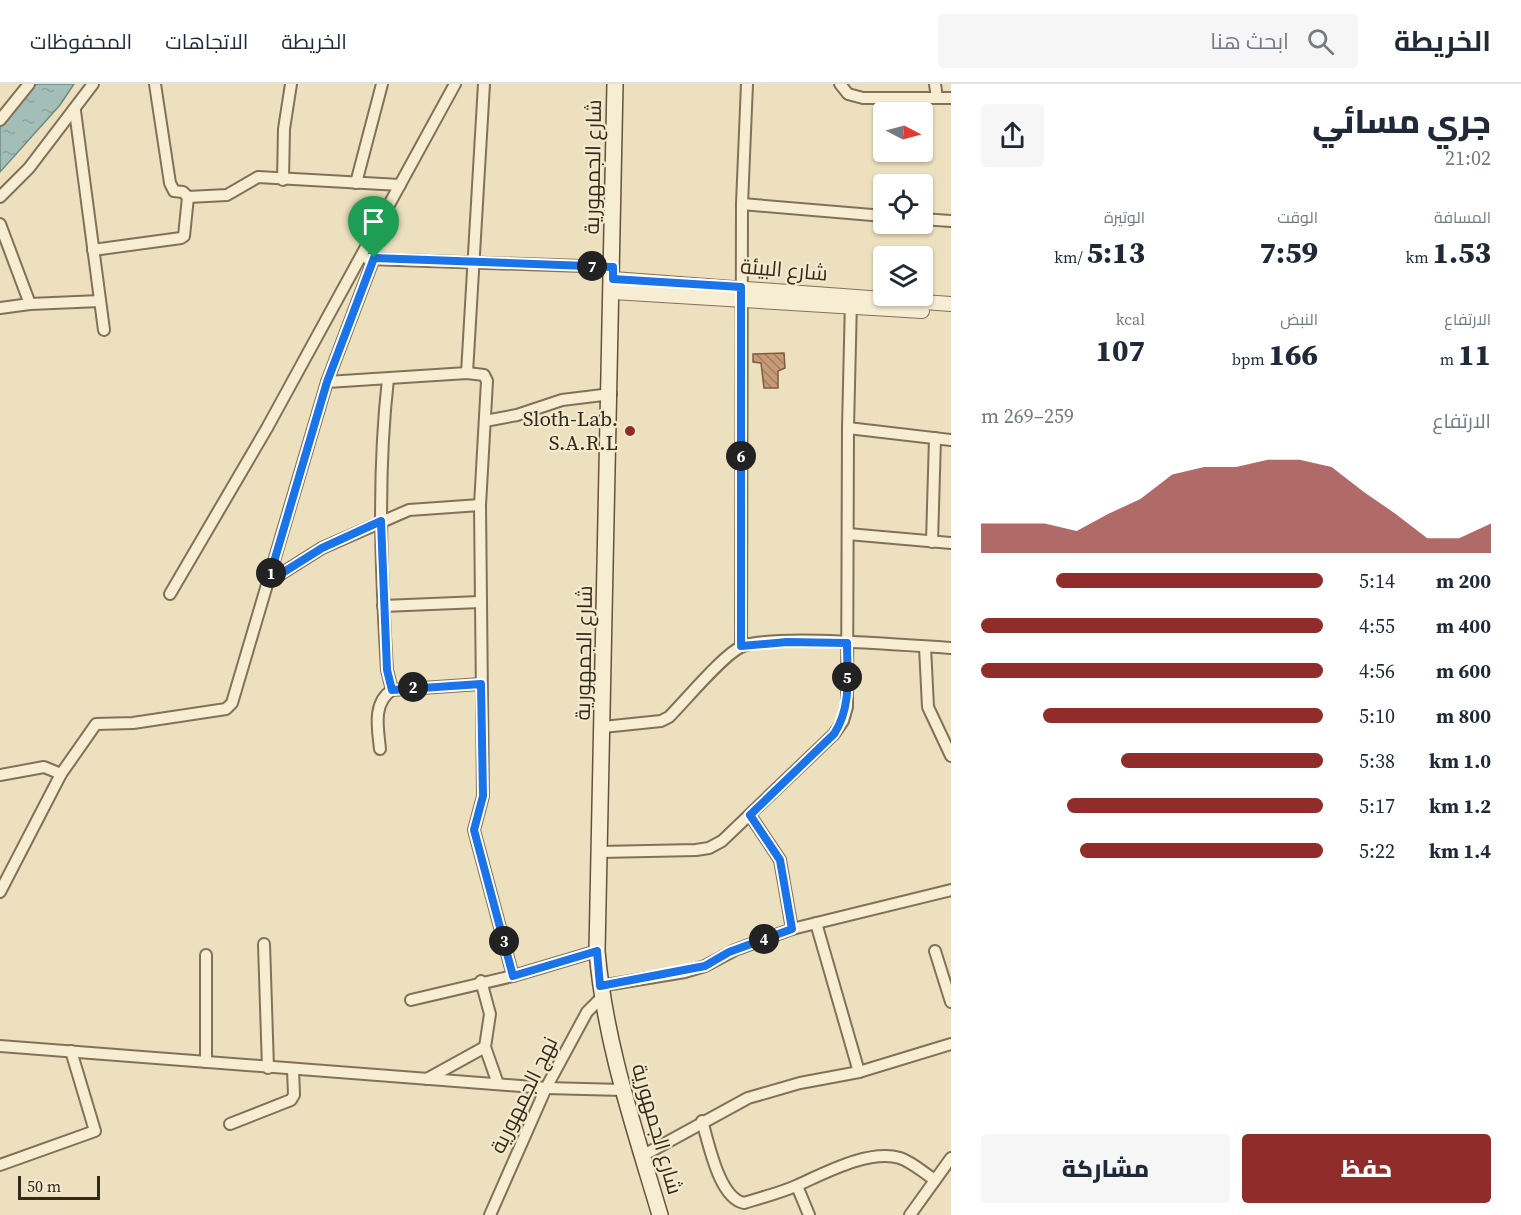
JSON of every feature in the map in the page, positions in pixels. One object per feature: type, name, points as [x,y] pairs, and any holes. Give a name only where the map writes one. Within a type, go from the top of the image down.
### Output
[{"type":"main road","name":"شارع الجمهورية","points":[[615,84],[611,394],[597,951],[601,992],[623,1090],[660,1215]]},
{"type":"street","points":[[0,120],[29,84]]},
{"type":"street","points":[[0,197],[29,168],[75,111],[93,84]]},
{"type":"street","points":[[155,84],[170,183],[174,191],[183,192],[188,197],[227,195],[254,178],[400,186]]},
{"type":"street","points":[[283,180],[287,101],[291,84]]},
{"type":"street","points":[[356,183],[382,84]]},
{"type":"street","points":[[170,594],[267,428],[455,84]]},
{"type":"street","points":[[467,373],[484,84]]},
{"type":"street","points":[[741,646],[741,293],[747,84]]},
{"type":"street","points":[[840,84],[848,94],[863,98],[951,98]]},
{"type":"street","points":[[935,84],[937,98]]},
{"type":"street","points":[[75,111],[104,330]]},
{"type":"street","points":[[93,250],[181,238],[184,236],[186,227],[188,197]]},
{"type":"street","points":[[742,204],[873,215]]},
{"type":"street","points":[[933,220],[951,221]]},
{"type":"street","points":[[0,225],[30,304]]},
{"type":"street","points":[[358,261],[374,258],[475,261],[613,279]]},
{"type":"street","points":[[0,892],[61,774],[96,724],[133,723],[229,707],[327,382],[374,258]]},
{"type":"street","name":"شارع البيئة","points":[[613,279],[951,313]]},
{"type":"street","points":[[0,308],[30,304],[100,301]]},
{"type":"street","points":[[600,852],[709,848],[722,841],[750,815],[834,734],[843,722],[847,707],[851,302]]},
{"type":"street","name":"شارع البيئة","points":[[851,302],[951,304]]},
{"type":"street","points":[[327,382],[467,373],[484,375],[485,421],[480,505],[483,796],[474,830],[513,976]]},
{"type":"street","points":[[388,379],[382,434],[381,521],[387,670],[392,690]]},
{"type":"street","points":[[485,421],[517,415],[562,400],[611,394]]},
{"type":"street","points":[[848,428],[951,440]]},
{"type":"street","points":[[932,542],[935,438]]},
{"type":"street","points":[[268,582],[322,548],[410,510],[480,505]]},
{"type":"street","points":[[848,534],[951,543]]},
{"type":"street","points":[[383,606],[480,602]]},
{"type":"street","points":[[603,727],[661,721],[669,717],[741,646],[787,642],[951,648]]},
{"type":"street","points":[[926,647],[928,707],[951,756]]},
{"type":"street","points":[[380,749],[377,714],[381,701],[392,690],[481,684]]},
{"type":"street","points":[[0,775],[44,766],[61,774]]},
{"type":"street","points":[[750,815],[780,860],[792,929]]},
{"type":"street","points":[[601,992],[705,966],[729,952],[792,929],[951,890]]},
{"type":"street","points":[[816,923],[859,1072]]},
{"type":"street","points":[[264,944],[268,1068]]},
{"type":"street","points":[[411,1000],[482,981],[513,976],[597,951]]},
{"type":"street","points":[[935,951],[951,1002]]},
{"type":"street","points":[[206,955],[206,1062]]},
{"type":"street","points":[[482,981],[490,1014],[485,1047],[498,1084]]},
{"type":"street","name":"نهج الجمهورية","points":[[490,1215],[546,1088],[587,1012],[601,992]]},
{"type":"street","points":[[642,1156],[702,1121],[748,1098],[800,1083],[859,1072],[951,1044]]},
{"type":"street","points":[[0,1046],[268,1068],[357,1071],[546,1088],[623,1090]]},
{"type":"street","points":[[427,1079],[485,1047]]},
{"type":"street","points":[[0,1165],[95,1131],[71,1051]]},
{"type":"street","points":[[230,1124],[291,1100],[294,1095],[293,1069]]},
{"type":"street","points":[[702,1121],[724,1188],[737,1201],[744,1203],[797,1186],[840,1167],[887,1156],[907,1161],[935,1180]]},
{"type":"street","points":[[910,1215],[951,1158]]},
{"type":"street","points":[[797,1186],[809,1215]]},
{"type":"water","points":[[36,84],[74,84],[60,105],[0,172],[0,126]]},
{"type":"building","points":[[784,353],[785,368],[778,371],[778,388],[764,388],[761,363],[753,362],[753,354]]},
{"type":"place","name":"Sloth-Lab. S.A.R.L","points":[[630,431]]},
{"type":"route","points":[[374,258],[613,267],[613,279],[741,287],[741,646],[787,642],[847,643],[847,707],[843,722],[834,734],[750,815],[780,860],[792,929],[729,952],[705,966],[643,980],[600,986],[597,951],[513,976],[474,830],[483,796],[481,684],[423,686],[392,690],[387,670],[381,521],[322,548],[268,582],[327,382],[374,258]]}]
